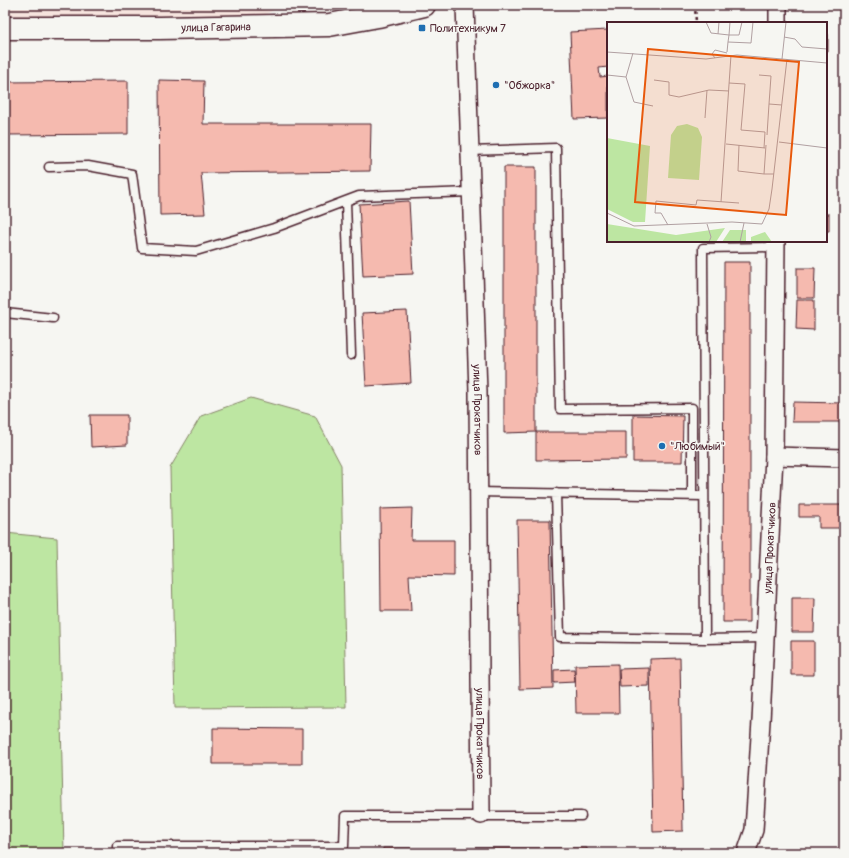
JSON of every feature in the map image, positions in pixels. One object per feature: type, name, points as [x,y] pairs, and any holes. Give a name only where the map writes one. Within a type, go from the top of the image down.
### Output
[{"type":"street","name":"улица Гагарина","points":[[5,28],[159,28],[329,25],[371,13],[424,5]]},
{"type":"street","name":"улица Прокатчиков","points":[[465,5],[478,392],[481,815]]},
{"type":"street","points":[[778,5],[778,22]]},
{"type":"street","name":"улица Прокатчиков","points":[[746,853],[754,830],[774,456],[776,244]]},
{"type":"street","points":[[774,456],[844,458]]},
{"type":"lane","points":[[470,151],[556,148],[560,408],[692,408],[692,496]]},
{"type":"lane","points":[[49,167],[88,166],[132,174],[142,248],[196,251],[274,228],[359,196],[471,192]]},
{"type":"lane","points":[[346,201],[351,355]]},
{"type":"lane","points":[[705,639],[703,244],[776,244]]},
{"type":"lane","points":[[5,313],[53,318]]},
{"type":"lane","points":[[479,492],[704,496]]},
{"type":"lane","points":[[556,493],[560,637],[705,639],[765,638]]},
{"type":"lane","points":[[117,853],[117,846],[344,846],[345,816],[581,816]]},
{"type":"path","points":[[695,5],[696,22]]},
{"type":"shaded area","points":[[5,5],[284,5],[245,24],[5,17]]},
{"type":"green space","points":[[251,398],[315,416],[341,465],[346,707],[175,708],[170,468],[201,416]]},
{"type":"green space","points":[[5,533],[57,538],[64,853],[5,853]]},
{"type":"building","points":[[258,5],[295,5],[295,7],[258,9]]},
{"type":"building","points":[[607,30],[607,67],[599,68],[600,77],[607,76],[607,118],[574,119],[570,32]]},
{"type":"building","points":[[827,34],[828,34],[827,51]]},
{"type":"building","points":[[159,80],[204,81],[203,124],[371,124],[370,171],[201,173],[205,214],[160,215]]},
{"type":"building","points":[[128,81],[128,134],[5,135],[5,82]]},
{"type":"building","points":[[504,167],[536,167],[536,432],[504,433]]},
{"type":"building","points":[[409,201],[413,274],[363,276],[359,204]]},
{"type":"building","points":[[827,214],[829,214],[829,231],[827,231]]},
{"type":"building","points":[[724,262],[750,262],[750,622],[723,622]]},
{"type":"building","points":[[797,268],[815,268],[814,298],[797,298]]},
{"type":"building","points":[[797,300],[814,300],[814,330],[796,329]]},
{"type":"building","points":[[407,311],[411,383],[366,386],[362,313]]},
{"type":"building","points":[[793,402],[842,403],[842,422],[792,422]]},
{"type":"building","points":[[90,415],[127,415],[127,445],[91,447]]},
{"type":"building","points":[[633,415],[683,416],[682,462],[633,462]]},
{"type":"building","points":[[536,432],[626,432],[626,459],[536,460]]},
{"type":"building","points":[[799,505],[843,505],[843,528],[819,528],[819,517],[799,517]]},
{"type":"building","points":[[412,508],[411,540],[454,540],[454,576],[409,575],[411,611],[381,611],[380,509]]},
{"type":"building","points":[[517,520],[550,520],[553,688],[520,689]]},
{"type":"building","points":[[792,598],[815,598],[814,632],[792,632]]},
{"type":"building","points":[[791,641],[814,641],[814,675],[791,675]]},
{"type":"building","points":[[680,658],[683,831],[653,832],[650,659]]},
{"type":"building","points":[[618,664],[619,713],[576,713],[575,665]]},
{"type":"building","points":[[649,668],[649,686],[620,687],[619,669]]},
{"type":"building","points":[[574,669],[575,682],[554,683],[554,670]]},
{"type":"building","points":[[213,728],[302,729],[302,764],[213,764]]},
{"type":"building","points":[[383,848],[587,848],[587,853],[383,853]]},
{"type":"place","name":"Политехникум 7","points":[[422,28]]},
{"type":"place","name":"\"Обжорка\"","points":[[496,85]]},
{"type":"place","name":"\"Любимый\"","points":[[662,446]]}]
